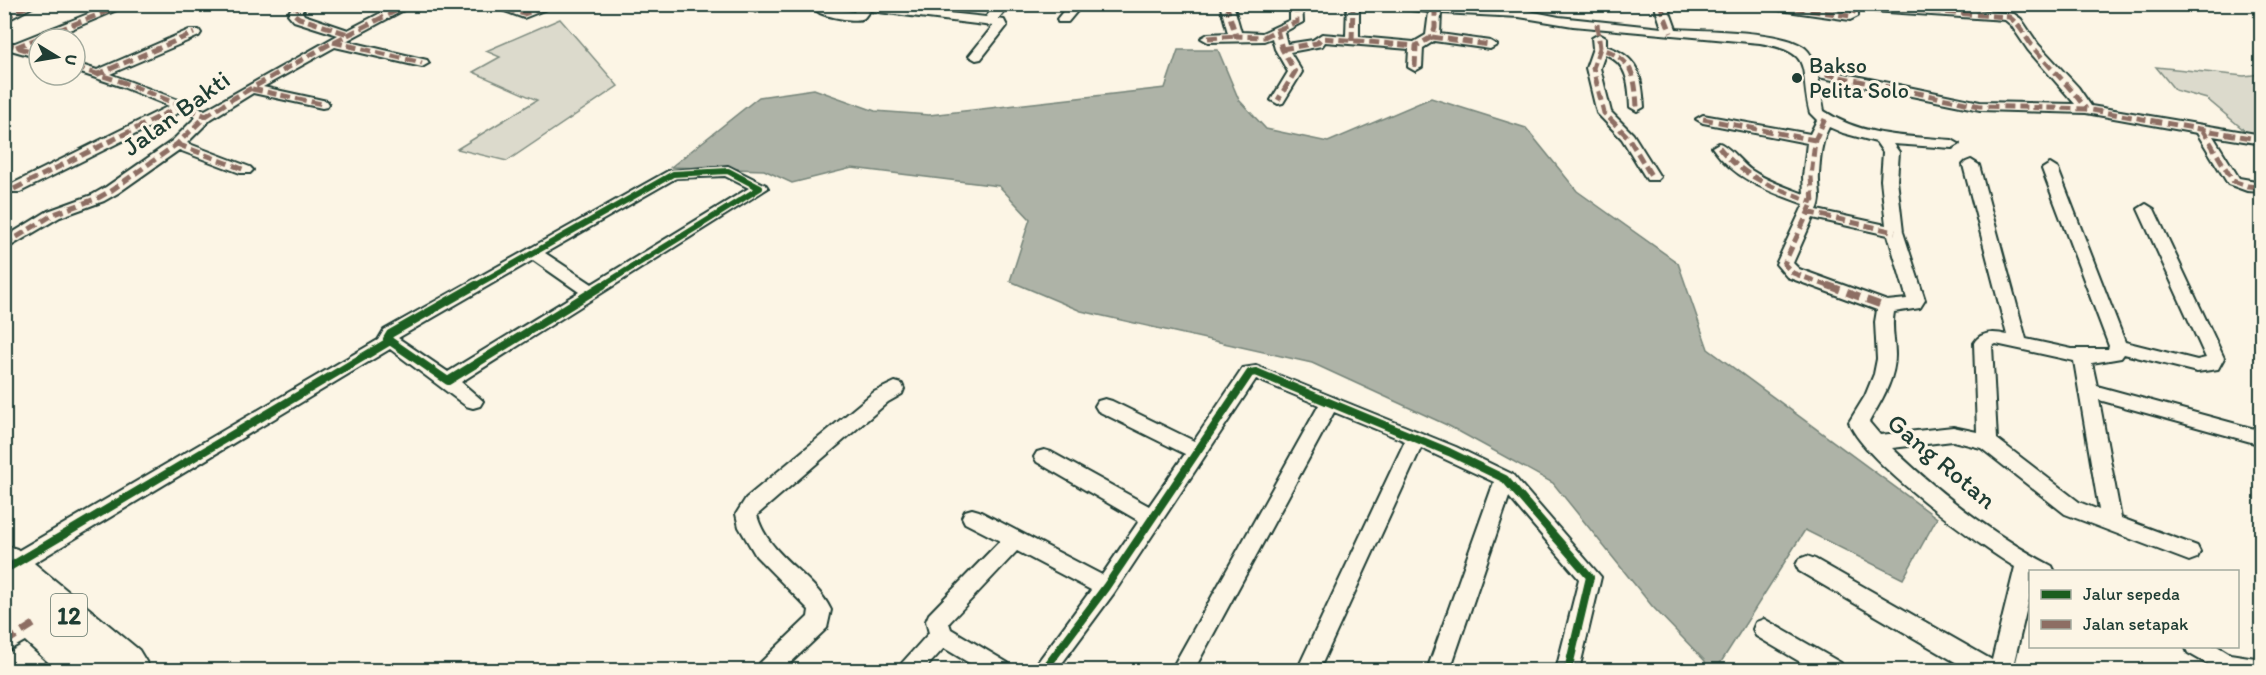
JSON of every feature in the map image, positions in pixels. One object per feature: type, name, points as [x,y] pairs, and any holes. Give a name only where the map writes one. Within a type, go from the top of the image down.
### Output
[{"type":"highway","name":"12","points":[[7,575],[19,633],[85,670]]},
{"type":"highway","name":"12","points":[[7,575],[125,662],[131,670]]},
{"type":"street","points":[[4,18],[32,4]]},
{"type":"street","points":[[303,4],[296,9],[294,14],[299,18],[348,34]]},
{"type":"street","name":"Jalan Bakti","points":[[4,244],[54,214],[98,198],[112,190],[177,144],[206,116],[333,42],[409,4]]},
{"type":"street","points":[[491,4],[518,14],[530,13],[553,4]]},
{"type":"street","points":[[991,21],[993,15],[1004,4]]},
{"type":"street","points":[[1063,19],[1077,4]]},
{"type":"street","points":[[1226,4],[1236,36]]},
{"type":"street","points":[[1208,38],[1264,37],[1297,22],[1296,4]]},
{"type":"street","points":[[1352,41],[1353,4]]},
{"type":"street","points":[[1391,4],[1436,9],[1519,13],[1556,21],[1671,33],[1713,34],[1794,48],[1803,54],[1811,71],[1815,107],[1817,113],[1825,119],[1855,134],[1882,139],[1952,144]]},
{"type":"street","points":[[1660,4],[1671,33]]},
{"type":"street","points":[[1765,4],[1850,16],[1853,13],[1850,5],[1908,11],[1945,9],[2009,17],[2016,22],[2033,47],[2073,90],[2086,110]]},
{"type":"street","points":[[10,45],[118,7]]},
{"type":"street","points":[[823,11],[854,16],[859,15],[862,9],[870,7],[999,23],[1000,26],[976,56]]},
{"type":"street","points":[[1432,37],[1436,9]]},
{"type":"street","points":[[1597,24],[1600,48],[1593,68],[1604,113],[1628,137],[1652,177]]},
{"type":"street","points":[[1277,30],[1282,49],[1295,72],[1278,100]]},
{"type":"street","points":[[96,75],[194,33]]},
{"type":"street","points":[[1282,49],[1317,43],[1322,38],[1416,46],[1432,37],[1490,45]]},
{"type":"street","points":[[333,42],[423,63]]},
{"type":"street","points":[[10,45],[27,50]]},
{"type":"street","points":[[1415,67],[1416,46]]},
{"type":"street","points":[[1600,48],[1620,56],[1627,62],[1634,74],[1637,107]]},
{"type":"street","points":[[1811,71],[1980,106],[2040,106],[2086,110],[2262,141]]},
{"type":"street","points":[[87,72],[125,83],[206,116]]},
{"type":"street","points":[[252,89],[322,104]]},
{"type":"street","points":[[14,189],[180,106]]},
{"type":"street","points":[[1702,119],[1815,140]]},
{"type":"street","points":[[1825,119],[1815,140],[1810,207],[1785,264],[1787,269],[1886,307],[1909,305],[1914,304],[1916,300],[1895,232],[1889,180],[1891,152],[1882,139]]},
{"type":"street","points":[[2202,129],[2233,181],[2262,188]]},
{"type":"street","points":[[177,144],[245,170]]},
{"type":"street","points":[[1719,147],[1727,159],[1751,177],[1810,207],[1895,232]]},
{"type":"street","points":[[1971,165],[2018,342]]},
{"type":"street","points":[[1987,442],[1983,343],[1994,338],[2082,356],[2104,357],[2115,354],[2118,346],[2050,169]]},
{"type":"street","points":[[448,381],[760,188],[728,171],[673,174],[390,334],[387,339],[473,401]]},
{"type":"street","points":[[2118,346],[2197,366],[2211,365],[2215,358],[2146,209]]},
{"type":"street","points":[[534,253],[591,292]]},
{"type":"street","name":"Gang Rotan","points":[[1886,307],[1883,316],[1886,366],[1877,392],[1859,422],[1861,428],[1922,488],[2035,568]]},
{"type":"street","points":[[7,575],[390,341]]},
{"type":"street","points":[[2082,356],[2110,521]]},
{"type":"street","points":[[1044,670],[1106,587],[1250,373],[1263,373],[1449,452],[1505,479],[1586,569],[1590,577],[1568,670]]},
{"type":"street","points":[[768,670],[819,621],[820,610],[814,599],[763,549],[747,524],[746,514],[753,504],[881,397],[895,389]]},
{"type":"street","points":[[2088,390],[2262,438]]},
{"type":"street","points":[[1182,670],[1330,402]]},
{"type":"street","points":[[1106,406],[1198,452]]},
{"type":"street","points":[[1874,442],[1953,434],[1987,442],[2072,508],[2189,552]]},
{"type":"street","points":[[1308,670],[1416,438]]},
{"type":"street","points":[[1044,457],[1152,518]]},
{"type":"street","points":[[1438,670],[1505,479]]},
{"type":"street","points":[[972,517],[1106,587]]},
{"type":"street","points":[[1000,670],[941,636],[937,621],[1014,539]]},
{"type":"street","points":[[1807,565],[1989,670]]},
{"type":"street","points":[[2001,670],[2029,586]]},
{"type":"street","points":[[1764,629],[1833,670]]},
{"type":"street","points":[[910,670],[941,636]]},
{"type":"street","points":[[2199,648],[2230,667],[2262,669]]},
{"type":"shaded area","points":[[560,19],[618,86],[507,161],[457,149],[537,100],[473,72],[500,57],[486,51]]},
{"type":"shaded area","points":[[1178,50],[1218,50],[1239,100],[1266,129],[1328,142],[1431,98],[1526,128],[1577,191],[1678,263],[1708,349],[1937,518],[1903,579],[1805,530],[1716,670],[1706,670],[1705,661],[1652,606],[1553,483],[1449,426],[1312,363],[1081,311],[1010,281],[1030,219],[999,186],[852,168],[792,183],[764,170],[671,167],[759,97],[814,89],[875,111],[929,115],[1165,88]]},
{"type":"shaded area","points":[[2156,67],[2244,76],[2261,74],[2261,138],[2250,135],[2207,99],[2175,90]]},
{"type":"marked path","points":[[4,18],[32,4]]},
{"type":"marked path","points":[[303,4],[296,9],[294,14],[299,18],[348,34]]},
{"type":"marked path","points":[[4,245],[54,214],[98,198],[112,190],[177,144],[206,116],[234,98],[328,45],[409,4]]},
{"type":"marked path","points":[[491,4],[524,14],[553,4]]},
{"type":"marked path","points":[[1226,4],[1236,36],[1264,37],[1277,30],[1282,49],[1295,72],[1278,100]]},
{"type":"marked path","points":[[1277,30],[1297,22],[1296,4]]},
{"type":"marked path","points":[[1352,41],[1353,4]]},
{"type":"marked path","points":[[1660,4],[1671,33]]},
{"type":"marked path","points":[[1765,4],[1850,16],[1853,13],[1850,5],[2009,17],[2016,22],[2033,47],[2073,90],[2086,109]]},
{"type":"marked path","points":[[16,47],[118,7]]},
{"type":"marked path","points":[[1415,67],[1416,46],[1432,37],[1435,28],[1435,9]]},
{"type":"marked path","points":[[1597,24],[1600,48],[1620,57],[1631,69],[1637,107]]},
{"type":"marked path","points":[[96,75],[194,33]]},
{"type":"marked path","points":[[1208,38],[1236,36]]},
{"type":"marked path","points":[[1432,37],[1490,45]]},
{"type":"marked path","points":[[1282,49],[1317,43],[1322,38],[1416,46]]},
{"type":"marked path","points":[[333,42],[422,63]]},
{"type":"marked path","points":[[4,43],[27,50]]},
{"type":"marked path","points":[[1600,48],[1593,68],[1604,113],[1628,137],[1652,177]]},
{"type":"marked path","points":[[87,71],[125,83],[206,116]]},
{"type":"marked path","points":[[1811,71],[1980,106],[2086,109],[2262,140]]},
{"type":"marked path","points":[[252,89],[322,104]]},
{"type":"marked path","points":[[14,189],[181,106]]},
{"type":"marked path","points":[[1703,119],[1815,140]]},
{"type":"marked path","points":[[1825,119],[1815,140],[1811,177],[1813,202],[1784,264],[1793,273],[1886,307]]},
{"type":"marked path","points":[[2202,129],[2233,181],[2247,186],[2262,187]]},
{"type":"marked path","points":[[177,144],[245,170]]},
{"type":"marked path","points":[[1719,147],[1738,168],[1749,175],[1773,188],[1813,202]]},
{"type":"marked path","points":[[1807,212],[1895,232]]},
{"type":"marked path","points":[[4,643],[34,624]]},
{"type":"cycle path","points":[[11,566],[390,341],[387,339],[390,334],[673,174],[728,171],[760,188],[448,381],[390,341]]},
{"type":"cycle path","points":[[1044,670],[1106,587],[1250,373],[1256,372],[1449,452],[1505,479],[1590,577],[1568,670]]},
{"type":"place","name":"Bakso Pelita Solo","points":[[1797,78]]}]
